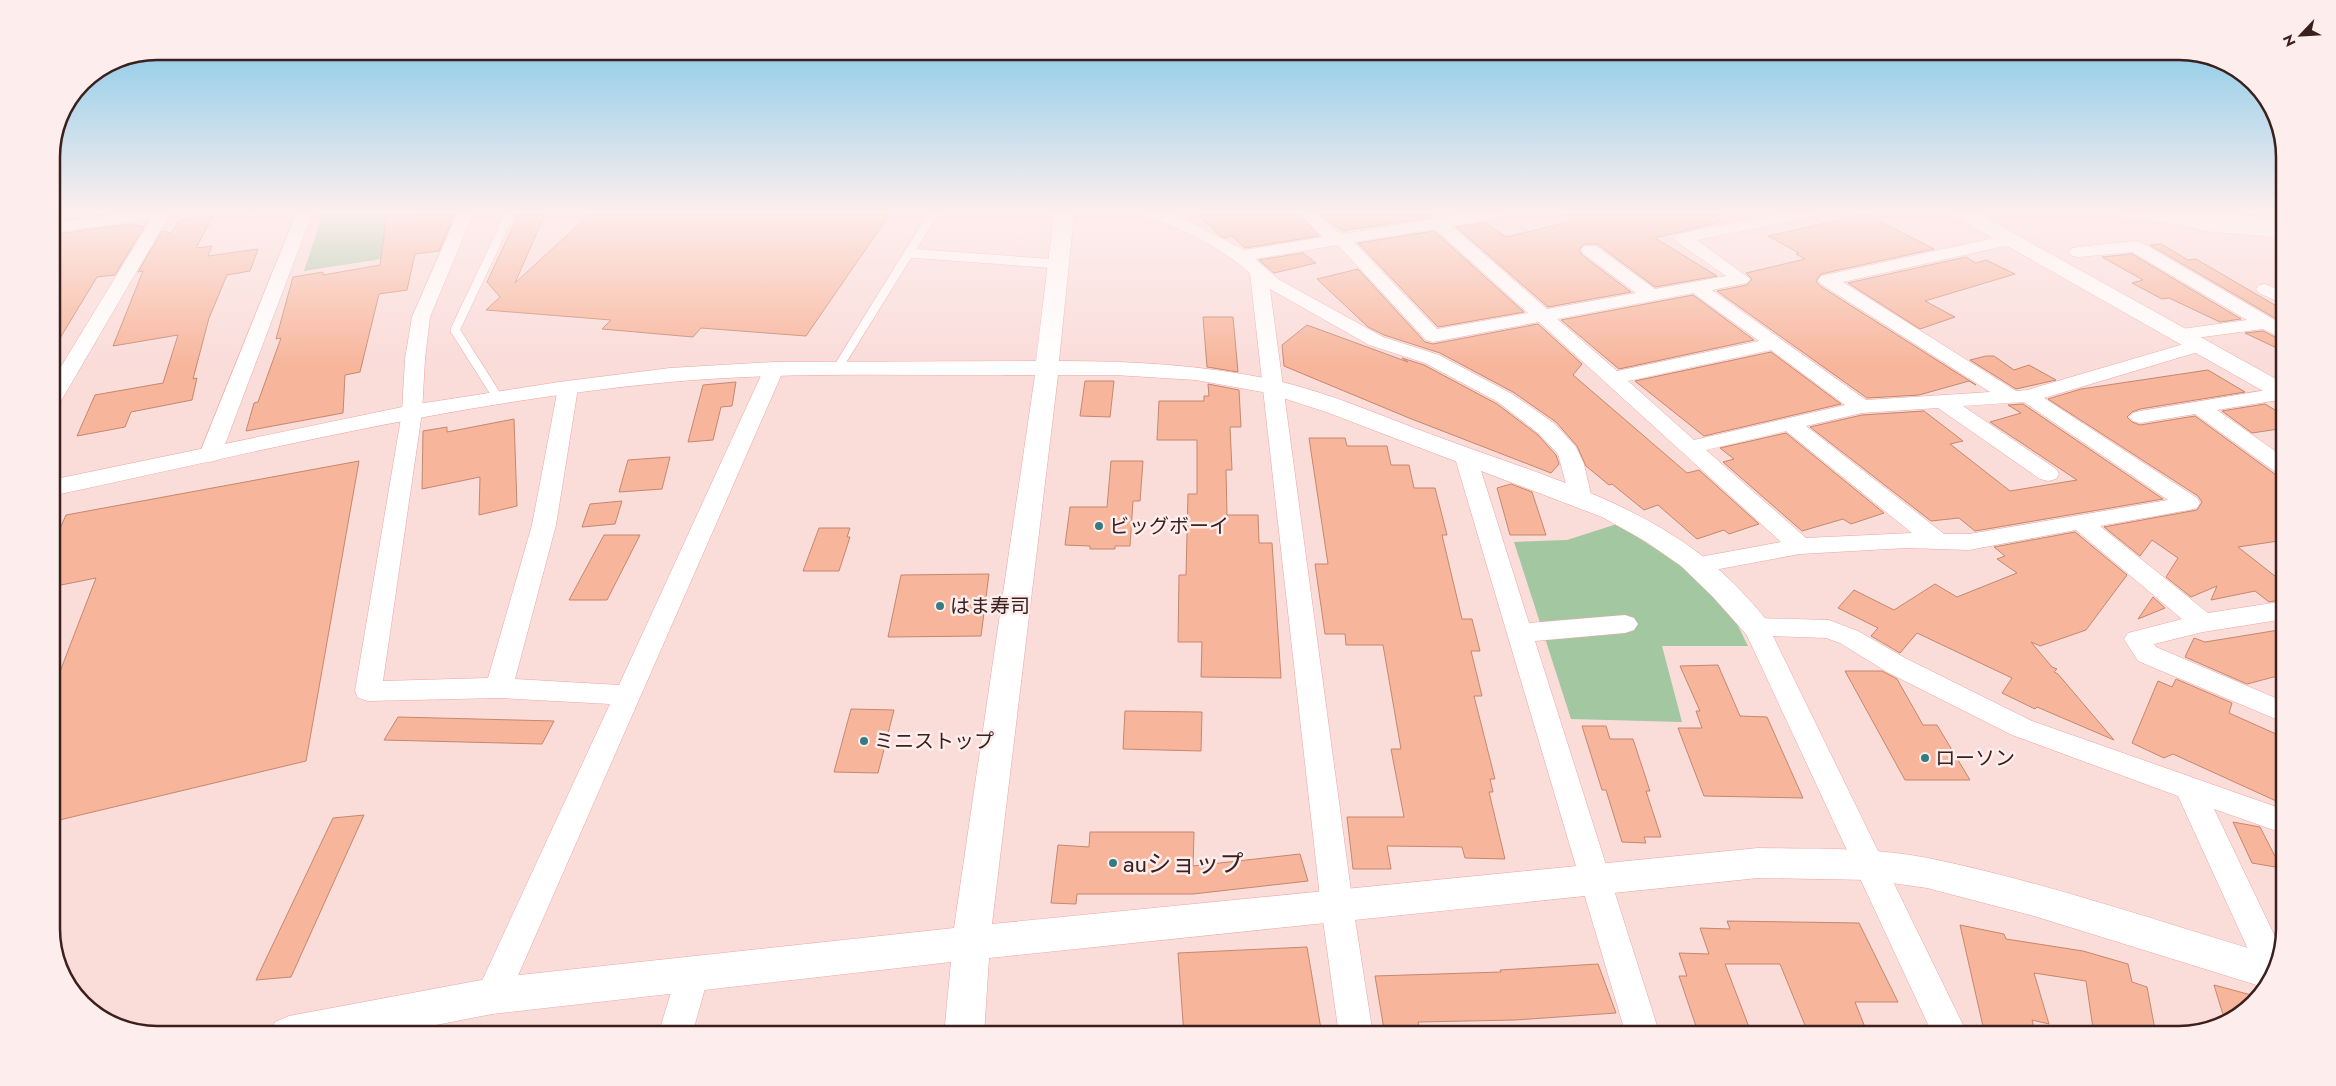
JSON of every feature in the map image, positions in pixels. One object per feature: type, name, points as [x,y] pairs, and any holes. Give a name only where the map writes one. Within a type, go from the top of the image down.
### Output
[{"type":"main road","points":[[965,1026],[971,943],[1047,370],[1058,265]]},
{"type":"main road","points":[[2058,265],[2276,388]]},
{"type":"main road","points":[[60,486],[412,412],[498,398],[670,375],[774,369],[1047,370],[1115,368],[1196,373],[1273,388],[1335,407],[1466,458],[1580,498],[1641,526],[1671,544],[1698,564],[1731,596],[1756,627]]},
{"type":"main road","points":[[336,1026],[492,996],[971,943],[1758,863],[1871,865],[1927,873],[2034,900],[2267,970]]},
{"type":"street","points":[[60,388],[132,265]]},
{"type":"street","points":[[210,455],[284,265]]},
{"type":"street","points":[[443,265],[421,317],[415,359],[412,412],[368,692],[500,688],[626,695]]},
{"type":"street","points":[[1249,265],[1272,283],[1376,341],[1432,359],[1505,398],[1547,429],[1568,452],[1573,464],[1580,498]]},
{"type":"street","points":[[1366,265],[1433,336]]},
{"type":"street","points":[[1486,265],[1800,546]]},
{"type":"street","points":[[1610,265],[1652,296]]},
{"type":"street","points":[[1406,350],[1433,336],[1741,279],[1721,265]]},
{"type":"street","points":[[1698,564],[1800,546],[1906,540],[1969,542],[2189,503],[2020,397],[1827,280],[1896,265]]},
{"type":"street","points":[[2167,265],[2276,329]]},
{"type":"street","points":[[1259,274],[1337,906],[1355,1026]]},
{"type":"street","points":[[1698,288],[1862,407]]},
{"type":"street","points":[[2265,289],[2276,295]]},
{"type":"street","points":[[2181,334],[2266,323]]},
{"type":"street","points":[[1614,378],[1774,344]]},
{"type":"street","points":[[1691,447],[1862,407],[2020,397],[2201,345]]},
{"type":"street","points":[[492,996],[774,369]]},
{"type":"street","points":[[500,688],[544,525],[568,388]]},
{"type":"street","points":[[2140,417],[2276,394]]},
{"type":"street","points":[[1943,402],[2048,474]]},
{"type":"street","points":[[2200,407],[2276,462]]},
{"type":"street","points":[[1790,424],[1938,542]]},
{"type":"street","points":[[1466,458],[1640,1026]]},
{"type":"street","points":[[2080,522],[2203,623]]},
{"type":"street","points":[[2276,611],[2203,623],[2137,639],[2147,654],[2276,709]]},
{"type":"street","points":[[1520,634],[1625,624]]},
{"type":"street","points":[[1947,1026],[1756,627],[1829,629],[1849,637],[1896,665],[2022,728],[2276,819]]},
{"type":"street","points":[[2189,788],[2270,962]]},
{"type":"street","points":[[678,1026],[692,974]]},
{"type":"lane","points":[[486,265],[455,330],[498,398]]},
{"type":"lane","points":[[836,369],[902,265]]},
{"type":"green space","points":[[306,265],[345,265],[304,271]]},
{"type":"green space","points":[[1617,524],[1690,571],[1737,624],[1748,646],[1662,646],[1682,722],[1571,719],[1514,542],[1567,540]]},
{"type":"building","points":[[60,265],[121,265],[115,275],[97,277],[60,338]]},
{"type":"building","points":[[142,265],[252,265],[250,271],[227,275],[209,318],[193,379],[197,378],[192,400],[131,412],[125,427],[77,436],[95,395],[163,383],[178,335],[113,346],[143,271],[138,272]]},
{"type":"building","points":[[380,265],[413,265],[407,290],[379,294],[360,372],[345,375],[343,413],[246,431],[254,403],[258,402],[281,338],[276,339],[293,277],[323,272],[323,275]]},
{"type":"building","points":[[495,265],[523,265],[515,283],[535,265],[855,265],[806,336],[701,328],[693,337],[602,329],[611,320],[486,310],[500,297],[487,282]]},
{"type":"building","points":[[1264,265],[1309,265],[1274,273]]},
{"type":"building","points":[[1379,265],[1471,265],[1524,312],[1438,327]]},
{"type":"building","points":[[1499,265],[1595,265],[1631,292],[1548,307]]},
{"type":"building","points":[[1625,265],[1699,265],[1717,276],[1655,287]]},
{"type":"building","points":[[1781,265],[1863,265],[1821,274],[1816,281],[1820,286],[1976,385],[1969,381],[1919,395],[1867,398],[1717,291],[1747,285],[1752,279],[1746,273]]},
{"type":"building","points":[[1931,265],[1996,265],[2015,274],[1925,301],[1955,317],[1920,329],[1848,283]]},
{"type":"building","points":[[2116,265],[2150,265],[2241,319],[2220,322],[2169,298],[2162,299],[2132,283],[2143,280]]},
{"type":"building","points":[[2184,265],[2206,265],[2276,306],[2276,319]]},
{"type":"building","points":[[1358,269],[1425,342],[1433,344],[1538,324],[1582,364],[1573,375],[1687,473],[1699,470],[1759,524],[1729,534],[1724,530],[1697,539],[1658,505],[1644,510],[1586,466],[1577,446],[1556,422],[1513,392],[1440,353],[1384,335],[1368,327],[1317,279]]},
{"type":"building","points":[[1693,295],[1754,340],[1619,369],[1561,320]]},
{"type":"building","points":[[1203,317],[1233,317],[1238,372],[1207,367]]},
{"type":"building","points":[[1307,325],[1408,362],[1402,358],[1424,365],[1497,404],[1538,435],[1556,455],[1559,464],[1551,473],[1409,418],[1284,366],[1282,345]]},
{"type":"building","points":[[2263,331],[2276,338],[2276,348],[2245,333]]},
{"type":"building","points":[[1771,352],[1841,404],[1704,436],[1635,381]]},
{"type":"building","points":[[1994,356],[2014,370],[2029,365],[2056,380],[2016,389],[1970,360]]},
{"type":"building","points":[[2208,370],[2245,392],[2140,409],[2132,412],[2127,417],[2132,422],[2140,425],[2195,416],[2276,475],[2276,541],[2238,547],[2276,577],[2276,601],[2269,602],[2255,591],[2211,600],[2217,586],[2191,597],[2166,577],[2178,558],[2152,540],[2140,556],[2104,527],[2197,510],[2202,502],[2198,496],[2048,399],[2081,389]]},
{"type":"building","points":[[1085,381],[1114,381],[1110,417],[1080,416]]},
{"type":"building","points":[[736,382],[732,406],[721,407],[713,440],[688,442],[703,385]]},
{"type":"building","points":[[1208,384],[1239,390],[1241,427],[1230,427],[1232,470],[1226,470],[1227,515],[1258,515],[1259,543],[1272,543],[1281,678],[1201,677],[1202,642],[1178,642],[1179,575],[1186,575],[1188,494],[1197,494],[1197,440],[1157,440],[1159,401],[1204,401],[1204,396],[1209,396]]},
{"type":"building","points":[[2023,404],[2163,499],[1975,531],[1959,518],[1931,521],[1810,427],[1862,415],[1924,411],[1963,441],[1950,444],[2010,491],[2077,480],[1990,422],[2021,413],[2008,405]]},
{"type":"building","points":[[2265,404],[2276,411],[2276,429],[2252,433],[2222,411]]},
{"type":"building","points":[[514,419],[517,506],[479,515],[480,477],[422,489],[423,431],[447,427],[447,432]]},
{"type":"building","points":[[1786,433],[1884,513],[1851,524],[1843,519],[1802,531],[1723,462],[1734,459],[1720,448]]},
{"type":"building","points":[[1309,438],[1345,438],[1347,446],[1387,446],[1391,465],[1409,465],[1414,488],[1435,488],[1447,535],[1442,535],[1462,619],[1472,619],[1480,651],[1471,651],[1482,696],[1474,696],[1495,779],[1490,779],[1493,792],[1489,792],[1505,859],[1465,858],[1462,847],[1387,846],[1391,869],[1353,869],[1347,817],[1404,817],[1391,749],[1401,749],[1383,645],[1346,645],[1345,634],[1325,634],[1315,564],[1328,564]]},
{"type":"building","points":[[670,457],[662,489],[619,492],[628,460]]},
{"type":"building","points":[[359,461],[306,761],[60,820],[60,672],[96,578],[60,585],[60,529],[66,515]]},
{"type":"building","name":"ビッグボーイ","points":[[1111,461],[1143,461],[1140,501],[1133,501],[1130,546],[1115,546],[1115,549],[1090,549],[1090,546],[1065,545],[1070,507],[1107,507]]},
{"type":"building","points":[[1511,484],[1532,492],[1546,535],[1510,535],[1497,488]]},
{"type":"building","points":[[622,501],[615,524],[582,527],[590,504]]},
{"type":"building","points":[[819,528],[850,528],[847,537],[850,537],[839,571],[803,571]]},
{"type":"building","points":[[2075,532],[2127,575],[2086,630],[2040,646],[2031,642],[2052,667],[2057,669],[2054,672],[2058,674],[2114,740],[2037,707],[2035,709],[2002,693],[2012,678],[1917,633],[1900,653],[1871,636],[1878,628],[1838,608],[1854,590],[1894,610],[1935,584],[1957,597],[2017,573],[1997,559],[2005,556],[1994,547]]},
{"type":"building","points":[[604,535],[640,535],[607,600],[569,600]]},
{"type":"building","name":"はま寿司","points":[[989,574],[981,636],[888,637],[901,575]]},
{"type":"building","points":[[2153,597],[2165,608],[2138,619]]},
{"type":"building","points":[[2276,630],[2276,676],[2247,684],[2185,657],[2194,638],[2205,642]]},
{"type":"building","points":[[1718,665],[1740,716],[1767,717],[1803,798],[1704,796],[1678,728],[1702,728],[1696,711],[1700,711],[1680,666]]},
{"type":"building","points":[[1845,671],[1882,671],[1897,679],[1923,725],[1937,725],[1970,780],[1905,780]]},
{"type":"building","points":[[2176,679],[2232,703],[2229,713],[2276,734],[2276,801],[2173,754],[2164,758],[2132,743],[2158,681],[2172,687]]},
{"type":"building","name":"ミニストップ","points":[[851,709],[894,710],[878,773],[834,772]]},
{"type":"building","points":[[1125,711],[1202,712],[1201,751],[1123,749]]},
{"type":"building","points":[[398,717],[554,721],[542,744],[384,740]]},
{"type":"building","points":[[1582,726],[1606,726],[1610,739],[1633,739],[1650,791],[1646,791],[1661,837],[1644,837],[1646,843],[1622,842],[1606,790],[1602,790]]},
{"type":"building","points":[[364,815],[291,977],[256,980],[333,818]]},
{"type":"building","points":[[2233,822],[2260,827],[2276,858],[2276,867],[2252,863]]},
{"type":"building","points":[[1090,832],[1194,832],[1193,866],[1300,854],[1308,881],[1193,894],[1077,894],[1076,904],[1051,903],[1058,845],[1089,847]]},
{"type":"building","points":[[1727,921],[1859,923],[1898,1002],[1855,1002],[1864,1026],[1805,1026],[1780,964],[1725,964],[1749,1026],[1696,1026],[1679,976],[1687,976],[1679,953],[1709,954],[1700,928],[1730,929]]},
{"type":"building","points":[[1960,925],[2004,934],[2006,939],[2083,951],[2128,964],[2132,982],[2147,987],[2154,1026],[2093,1026],[2086,981],[2034,973],[2049,1024],[2032,1020],[2034,1026],[1983,1026]]},
{"type":"building","points":[[1307,947],[1320,1026],[1183,1026],[1178,953]]},
{"type":"building","points":[[1598,964],[1616,1013],[1515,1020],[1418,1022],[1419,1026],[1383,1026],[1375,976],[1501,972],[1500,970]]},
{"type":"building","points":[[2214,985],[2250,995],[2233,1010],[2223,1015]]},
{"type":"place","name":"ビッグボーイ","points":[[1099,526]]},
{"type":"place","name":"はま寿司","points":[[940,606]]},
{"type":"place","name":"ミニストップ","points":[[864,741]]},
{"type":"place","name":"ローソン","points":[[1925,758]]},
{"type":"place","name":"auショップ","points":[[1113,863]]}]
